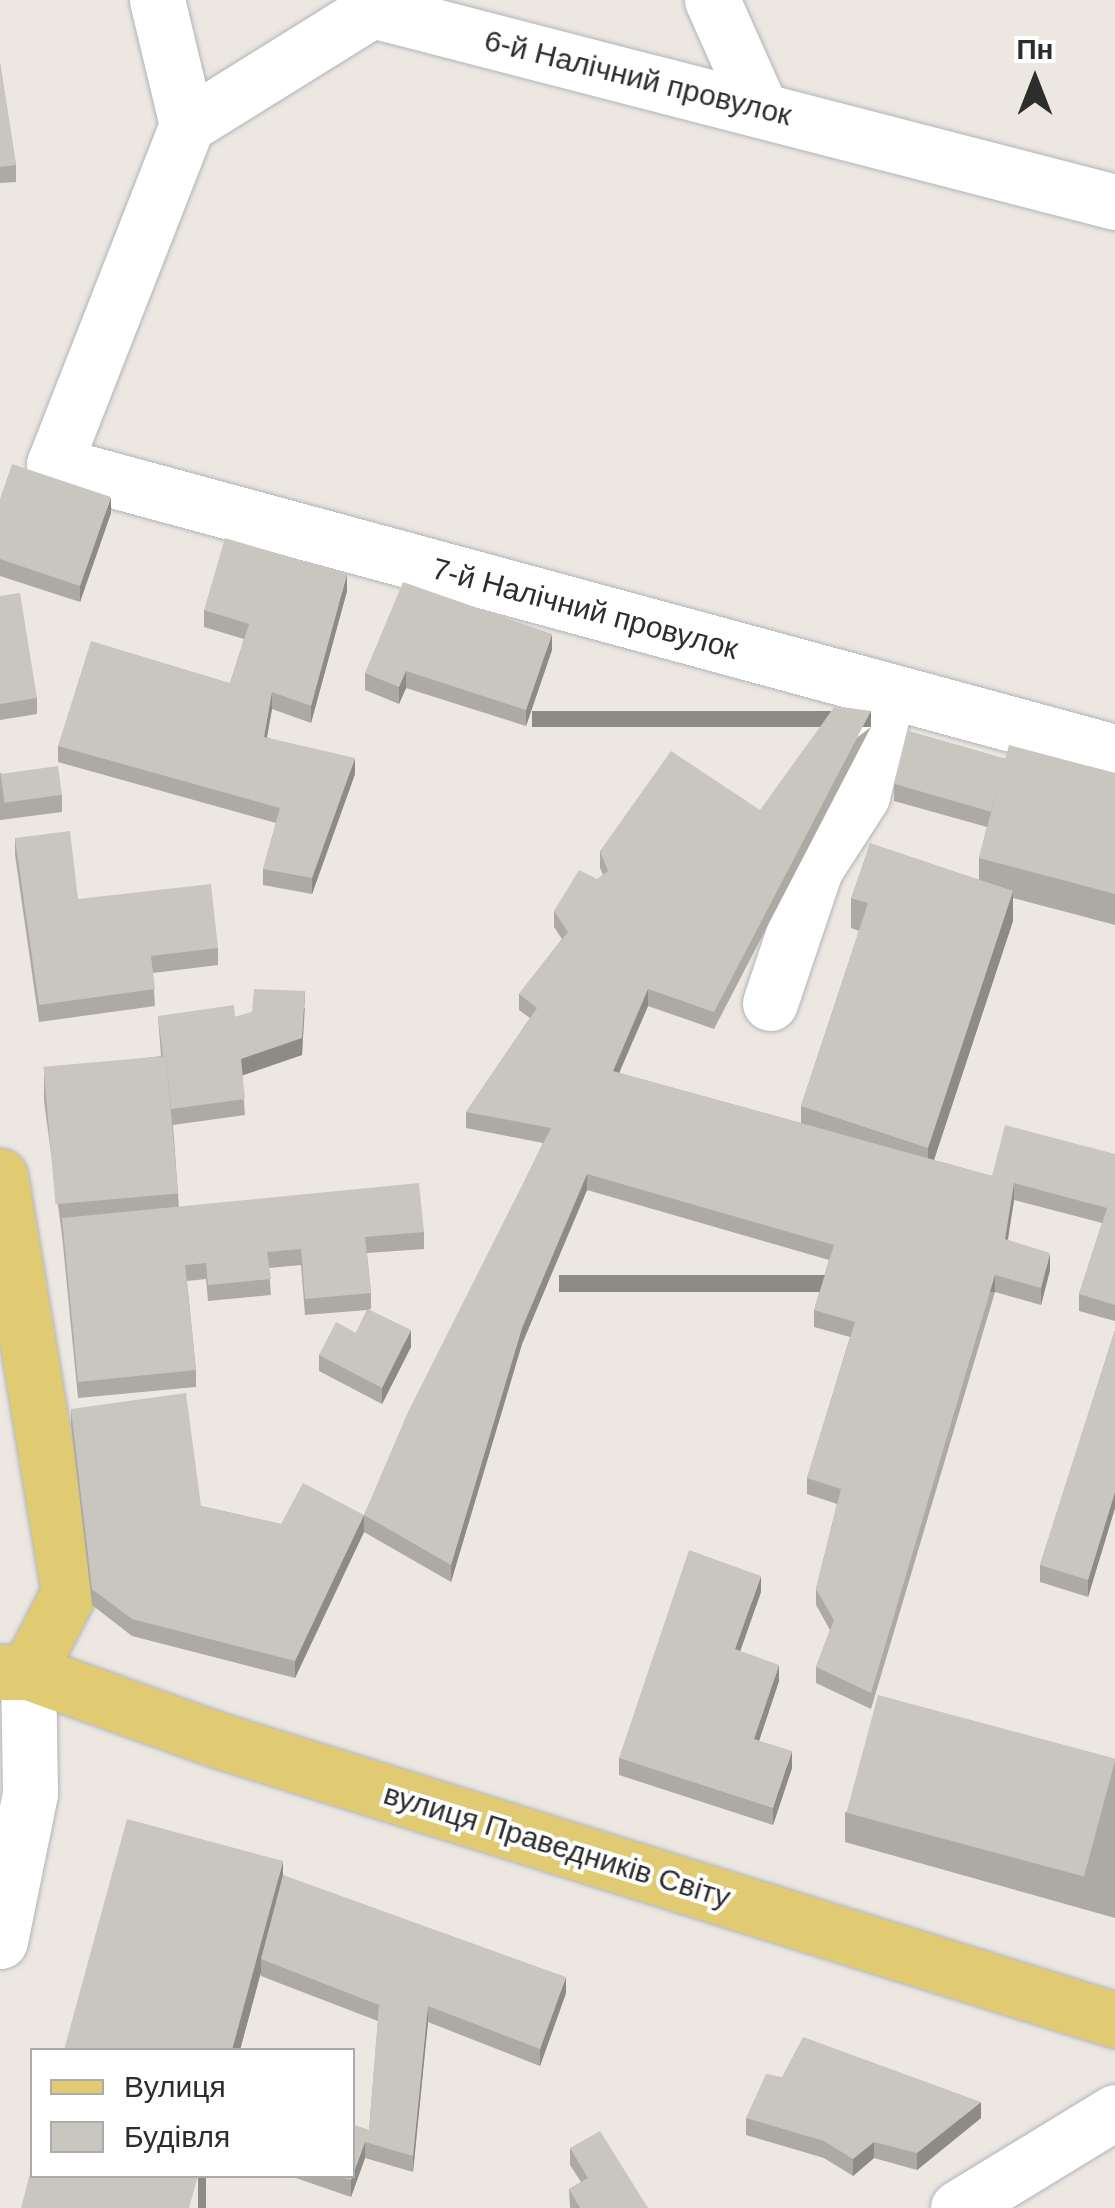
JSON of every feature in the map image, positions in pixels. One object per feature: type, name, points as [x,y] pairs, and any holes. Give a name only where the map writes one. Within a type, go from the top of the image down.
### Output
[{"type":"main road","points":[[0,1176],[69,1592],[14,1672]]},
{"type":"main road","name":"вулиця Праведників Світу","points":[[14,1672],[222,1741],[1115,2020]]},
{"type":"street","points":[[157,0],[187,126]]},
{"type":"street","points":[[712,0],[762,110]]},
{"type":"street","name":"6-й Налічний провулок","points":[[187,126],[372,10],[1115,202]]},
{"type":"street","name":"7-й Налічний провулок","points":[[187,126],[54,464],[1115,752]]},
{"type":"street","points":[[770,1003],[815,869],[862,796],[888,691]]},
{"type":"street","points":[[0,1941],[30,1793],[14,1672]]},
{"type":"street","points":[[958,2208],[1115,2112]]},
{"type":"building","points":[[0,63],[16,165],[0,167]]},
{"type":"building","points":[[12,464],[111,497],[80,586],[0,559],[0,499]]},
{"type":"building","points":[[225,538],[347,574],[311,706],[272,692],[264,737],[355,758],[312,878],[263,869],[280,808],[58,746],[91,641],[230,683],[249,624],[204,610]]},
{"type":"building","points":[[403,582],[552,634],[526,710],[406,671],[399,687],[365,673]]},
{"type":"building","points":[[20,593],[37,698],[0,704],[0,596]]},
{"type":"building","points":[[835,706],[871,711],[714,1012],[648,989],[613,1071],[992,1176],[1005,1125],[1115,1154],[1115,1305],[1079,1294],[1107,1208],[1014,1183],[1005,1239],[1050,1253],[1041,1288],[995,1275],[871,1693],[816,1667],[834,1620],[816,1589],[841,1489],[807,1478],[855,1322],[814,1310],[834,1245],[587,1174],[522,1328],[451,1565],[364,1515],[408,1412],[551,1128],[466,1112],[537,1008],[519,994],[568,932],[554,911],[579,870],[597,879],[608,871],[600,851],[671,751],[760,810]]},
{"type":"building","points":[[909,731],[1006,759],[991,812],[894,784]]},
{"type":"building","points":[[1009,745],[1115,773],[1115,894],[979,858]]},
{"type":"building","points":[[58,766],[62,795],[5,803],[1,774]]},
{"type":"building","points":[[70,831],[78,899],[211,884],[218,948],[151,956],[155,989],[39,1005],[15,838]]},
{"type":"building","points":[[870,843],[1013,891],[928,1148],[801,1106],[868,903],[851,898]]},
{"type":"building","points":[[254,989],[305,991],[302,1038],[241,1059],[245,1099],[171,1109],[158,1016],[234,1005],[235,1017],[252,1012]]},
{"type":"building","points":[[166,1056],[178,1193],[55,1204],[43,1067]]},
{"type":"building","points":[[419,1183],[424,1232],[365,1237],[371,1293],[305,1299],[301,1249],[267,1252],[271,1279],[208,1285],[206,1263],[185,1265],[196,1370],[78,1382],[62,1218]]},
{"type":"building","points":[[368,1309],[411,1330],[382,1388],[319,1355],[336,1322],[356,1333]]},
{"type":"building","points":[[1115,1330],[1115,1492],[1088,1580],[1040,1565]]},
{"type":"building","points":[[186,1393],[201,1506],[281,1524],[303,1483],[364,1515],[295,1661],[132,1619],[92,1589],[71,1409]]},
{"type":"building","points":[[689,1550],[761,1576],[735,1649],[779,1665],[754,1739],[792,1751],[773,1808],[619,1758]]},
{"type":"building","points":[[878,1695],[1115,1759],[1084,1877],[846,1813]]},
{"type":"building","points":[[127,1819],[283,1861],[233,2048],[65,2048]]},
{"type":"building","points":[[283,1875],[566,1977],[540,2049],[428,2006],[413,2156],[365,2142],[355,2169],[355,2125],[369,2130],[379,2005],[261,1959]]},
{"type":"building","points":[[803,2037],[981,2102],[917,2153],[874,2142],[853,2159],[824,2141],[746,2118],[766,2074],[782,2077]]},
{"type":"building","points":[[600,2131],[648,2208],[580,2208],[569,2189],[588,2178],[570,2148]]},
{"type":"building","points":[[30,2174],[30,2178],[197,2178],[189,2208],[21,2208]]}]
